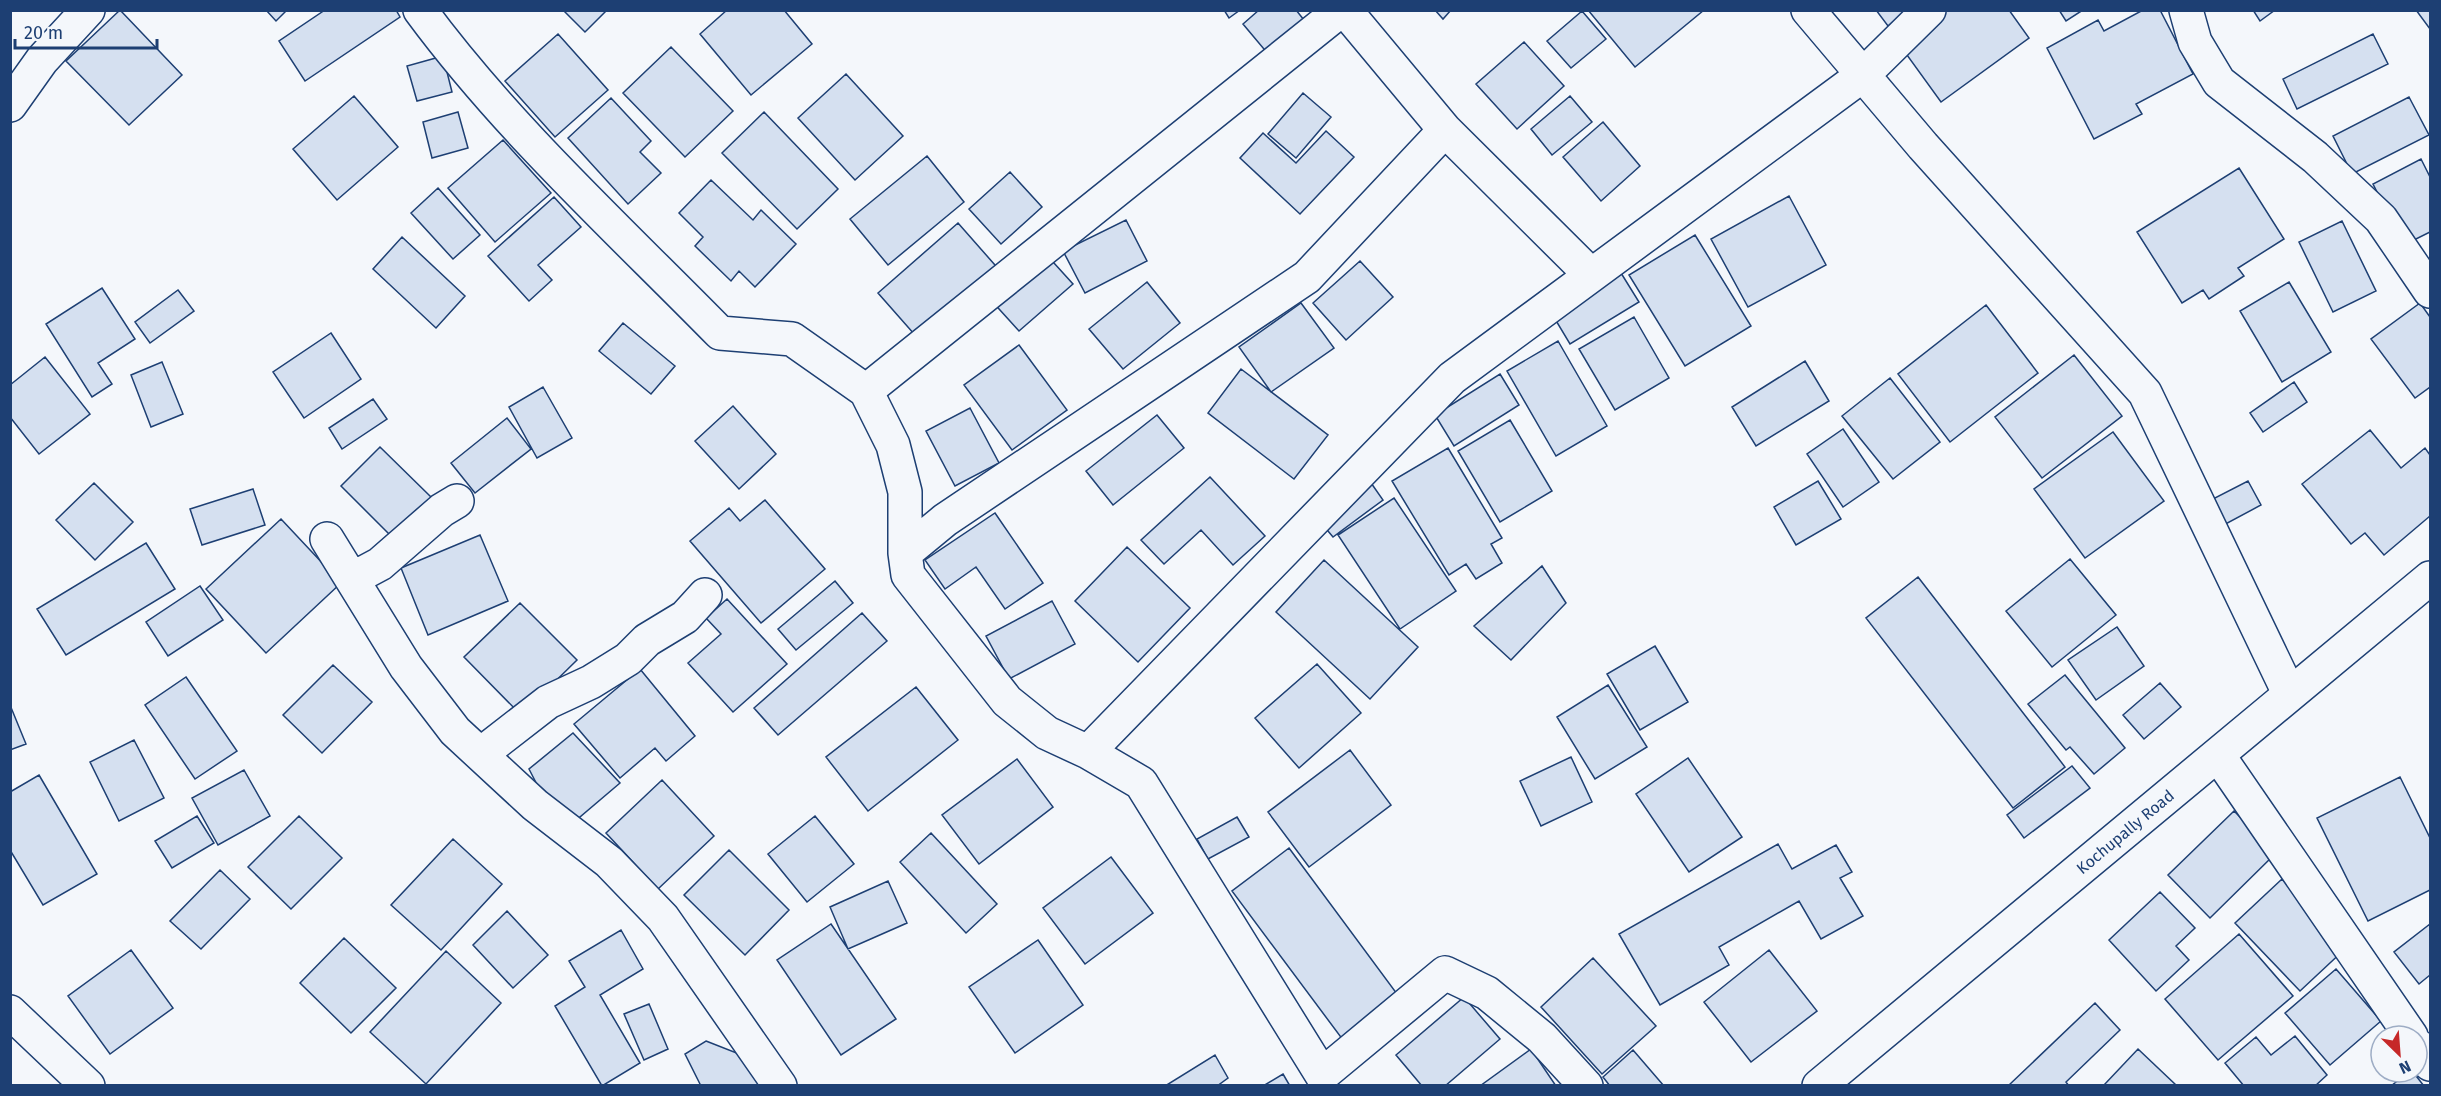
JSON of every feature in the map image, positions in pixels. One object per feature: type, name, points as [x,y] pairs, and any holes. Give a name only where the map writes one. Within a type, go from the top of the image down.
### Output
[{"type":"street","points":[[10,105],[42,60],[88,10]]},
{"type":"street","points":[[420,10],[493,99],[720,333],[792,339],[866,391],[893,445],[905,492],[905,553],[908,575],[1007,701],[1047,733],[1088,752],[1141,783],[1322,1075],[1445,973],[1487,993],[1542,1038],[1586,1086]]},
{"type":"street","points":[[866,391],[1343,10],[1445,130],[1592,275]]},
{"type":"street","points":[[1808,10],[1923,146],[2145,393],[2289,693]]},
{"type":"street","points":[[1088,752],[1452,378],[1863,75],[1929,10]]},
{"type":"street","points":[[2186,10],[2194,42],[2218,82],[2315,158],[2381,219],[2430,291]]},
{"type":"street","points":[[905,553],[945,520],[1307,277],[1445,130]]},
{"type":"street","points":[[352,579],[380,564],[442,510],[457,501]]},
{"type":"street","points":[[327,539],[406,667],[455,731],[535,805],[609,862],[663,918],[780,1086]]},
{"type":"street","name":"Kochupally Road","points":[[1819,1086],[2430,578]]},
{"type":"street","points":[[481,754],[548,702],[591,682],[628,658],[647,640],[685,617],[705,595]]},
{"type":"street","points":[[2218,755],[2403,1024]]},
{"type":"street","points":[[10,1012],[88,1086]]},
{"type":"building","points":[[120,10],[182,75],[129,125],[66,61]]},
{"type":"building","points":[[266,10],[287,10],[276,21]]},
{"type":"building","points":[[325,10],[396,10],[400,17],[305,81],[279,41]]},
{"type":"building","points":[[563,10],[607,10],[585,32]]},
{"type":"building","points":[[727,10],[784,10],[812,44],[751,95],[700,34]]},
{"type":"building","points":[[1224,10],[1240,10],[1229,18]]},
{"type":"building","points":[[1259,10],[1296,10],[1312,30],[1274,61],[1243,24]]},
{"type":"building","points":[[1435,10],[1451,10],[1443,19]]},
{"type":"building","points":[[1588,10],[1704,10],[1635,67]]},
{"type":"building","points":[[1876,10],[1907,10],[1888,26]]},
{"type":"building","points":[[1946,10],[2009,10],[2029,38],[1941,102],[1899,44]]},
{"type":"building","points":[[2059,10],[2083,10],[2066,21]]},
{"type":"building","points":[[2143,10],[2160,10],[2193,74],[2136,104],[2142,114],[2094,139],[2047,48],[2098,20],[2104,31]]},
{"type":"building","points":[[2253,10],[2275,10],[2260,21]]},
{"type":"building","points":[[2416,10],[2430,10],[2430,29]]},
{"type":"building","points":[[1582,11],[1606,39],[1571,68],[1547,41]]},
{"type":"building","points":[[558,34],[608,90],[555,137],[505,81]]},
{"type":"building","points":[[2373,34],[2388,64],[2297,109],[2283,79]]},
{"type":"building","points":[[1524,42],[1564,86],[1517,129],[1476,84]]},
{"type":"building","points":[[671,47],[733,111],[685,157],[623,93]]},
{"type":"building","points":[[443,56],[452,92],[417,101],[407,66]]},
{"type":"building","points":[[846,74],[903,136],[855,180],[798,118]]},
{"type":"building","points":[[1303,93],[1331,117],[1296,158],[1268,134]]},
{"type":"building","points":[[354,96],[398,147],[337,200],[293,149]]},
{"type":"building","points":[[1570,96],[1592,122],[1552,155],[1531,129]]},
{"type":"building","points":[[2409,97],[2429,135],[2352,174],[2333,136]]},
{"type":"building","points":[[611,98],[651,141],[640,152],[661,173],[628,204],[568,138]]},
{"type":"building","points":[[458,112],[468,148],[432,158],[423,122]]},
{"type":"building","points":[[764,112],[838,189],[797,229],[722,153]]},
{"type":"building","points":[[1603,122],[1640,166],[1601,201],[1563,157]]},
{"type":"building","points":[[1326,131],[1354,157],[1300,214],[1240,158],[1263,133],[1296,163]]},
{"type":"building","points":[[503,140],[551,193],[495,242],[448,188]]},
{"type":"building","points":[[927,156],[964,202],[888,265],[850,219]]},
{"type":"building","points":[[2421,159],[2430,177],[2430,232],[2404,245],[2373,184]]},
{"type":"building","points":[[2239,168],[2284,239],[2238,268],[2244,276],[2209,299],[2203,290],[2182,303],[2137,232]]},
{"type":"building","points":[[1010,172],[1042,207],[1001,244],[969,209]]},
{"type":"building","points":[[711,180],[753,220],[761,210],[796,244],[755,287],[739,271],[731,281],[695,246],[703,237],[679,213]]},
{"type":"building","points":[[438,188],[480,235],[453,259],[411,213]]},
{"type":"building","points":[[1789,196],[1826,265],[1748,307],[1711,239]]},
{"type":"building","points":[[554,197],[581,227],[538,265],[552,280],[529,301],[488,256]]},
{"type":"building","points":[[1126,220],[1147,261],[1085,293],[1063,251]]},
{"type":"building","points":[[2342,221],[2376,291],[2333,312],[2299,242]]},
{"type":"building","points":[[958,223],[1002,273],[922,343],[878,293]]},
{"type":"building","points":[[1695,235],[1751,326],[1685,366],[1629,275]]},
{"type":"building","points":[[402,237],[465,296],[436,328],[373,269]]},
{"type":"building","points":[[1044,252],[1073,284],[1019,331],[990,299]]},
{"type":"building","points":[[1360,261],[1393,297],[1346,340],[1313,303]]},
{"type":"building","points":[[1621,273],[1639,302],[1570,344],[1552,314]]},
{"type":"building","points":[[1147,282],[1180,323],[1123,369],[1089,329]]},
{"type":"building","points":[[2289,282],[2331,352],[2282,382],[2240,311]]},
{"type":"building","points":[[102,288],[135,339],[98,363],[112,384],[92,397],[46,324]]},
{"type":"building","points":[[178,290],[194,311],[150,343],[135,322]]},
{"type":"building","points":[[1301,303],[1334,348],[1271,392],[1239,347]]},
{"type":"building","points":[[2420,303],[2430,317],[2430,387],[2415,398],[2371,339]]},
{"type":"building","points":[[1986,305],[2038,373],[1950,442],[1898,374]]},
{"type":"building","points":[[1634,317],[1669,378],[1615,410],[1579,349]]},
{"type":"building","points":[[623,323],[675,366],[651,394],[599,351]]},
{"type":"building","points":[[331,333],[361,379],[304,418],[273,372]]},
{"type":"building","points":[[1558,341],[1607,426],[1556,456],[1507,371]]},
{"type":"building","points":[[1019,345],[1067,410],[1012,450],[964,385]]},
{"type":"building","points":[[2074,355],[2122,416],[2042,478],[1995,417]]},
{"type":"building","points":[[45,357],[90,414],[39,454],[10,417],[10,385]]},
{"type":"building","points":[[1805,361],[1829,401],[1756,446],[1732,407]]},
{"type":"building","points":[[162,362],[183,414],[151,427],[131,375]]},
{"type":"building","points":[[1241,369],[1328,435],[1294,479],[1208,413]]},
{"type":"building","points":[[1500,374],[1519,405],[1454,446],[1435,415]]},
{"type":"building","points":[[1890,378],[1940,442],[1893,479],[1842,416]]},
{"type":"building","points":[[2294,382],[2307,402],[2263,432],[2250,413]]},
{"type":"building","points":[[543,387],[572,438],[537,458],[509,407]]},
{"type":"building","points":[[373,399],[387,419],[342,449],[329,428]]},
{"type":"building","points":[[733,406],[776,454],[739,489],[695,441]]},
{"type":"building","points":[[970,408],[999,463],[955,486],[926,431]]},
{"type":"building","points":[[1157,415],[1184,448],[1113,505],[1086,471]]},
{"type":"building","points":[[507,418],[531,449],[475,493],[451,463]]},
{"type":"building","points":[[1510,420],[1552,491],[1500,522],[1458,451]]},
{"type":"building","points":[[1843,429],[1879,482],[1843,507],[1807,454]]},
{"type":"building","points":[[2370,430],[2401,468],[2425,448],[2430,455],[2430,516],[2384,555],[2365,533],[2351,544],[2302,484]]},
{"type":"building","points":[[2113,432],[2164,501],[2085,558],[2034,489]]},
{"type":"building","points":[[380,447],[432,498],[392,537],[341,486]]},
{"type":"building","points":[[1448,448],[1502,538],[1491,544],[1502,563],[1476,579],[1466,564],[1449,575],[1392,481]]},
{"type":"building","points":[[1210,477],[1265,536],[1233,565],[1201,530],[1164,564],[1141,540]]},
{"type":"building","points":[[1369,480],[1383,500],[1333,537],[1318,519]]},
{"type":"building","points":[[1818,481],[1841,519],[1796,545],[1774,507]]},
{"type":"building","points":[[2248,481],[2261,505],[2220,527],[2207,502]]},
{"type":"building","points":[[94,483],[133,522],[95,560],[56,520]]},
{"type":"building","points":[[253,489],[265,525],[202,545],[190,509]]},
{"type":"building","points":[[1394,498],[1456,591],[1400,629],[1338,535]]},
{"type":"building","points":[[765,500],[825,569],[761,623],[690,541],[729,508],[740,521]]},
{"type":"building","points":[[995,513],[1043,583],[1005,609],[976,567],[945,589],[925,560]]},
{"type":"building","points":[[281,519],[341,583],[266,653],[206,589]]},
{"type":"building","points":[[480,535],[508,601],[428,635],[401,568]]},
{"type":"building","points":[[146,543],[175,589],[66,655],[37,609]]},
{"type":"building","points":[[1127,547],[1190,608],[1138,662],[1075,601]]},
{"type":"building","points":[[2070,559],[2116,615],[2052,667],[2006,611]]},
{"type":"building","points":[[1324,560],[1418,647],[1370,699],[1276,612]]},
{"type":"building","points":[[1542,566],[1566,603],[1511,660],[1474,626]]},
{"type":"building","points":[[1918,577],[2065,767],[2013,808],[1866,618]]},
{"type":"building","points":[[835,581],[853,603],[796,650],[778,629]]},
{"type":"building","points":[[200,586],[223,620],[168,656],[146,622]]},
{"type":"building","points":[[727,599],[787,664],[733,712],[688,663],[721,634],[706,618]]},
{"type":"building","points":[[1052,601],[1075,644],[1009,679],[986,636]]},
{"type":"building","points":[[520,603],[577,660],[521,715],[464,657]]},
{"type":"building","points":[[862,613],[887,641],[778,735],[754,708]]},
{"type":"building","points":[[2117,627],[2144,666],[2096,700],[2068,660]]},
{"type":"building","points":[[1655,646],[1688,702],[1640,730],[1607,674]]},
{"type":"building","points":[[1317,664],[1361,713],[1299,768],[1255,718]]},
{"type":"building","points":[[333,665],[372,702],[322,753],[283,715]]},
{"type":"building","points":[[640,669],[695,736],[666,761],[655,748],[620,778],[574,724]]},
{"type":"building","points":[[2065,675],[2125,748],[2094,774],[2070,747],[2066,750],[2028,704]]},
{"type":"building","points":[[186,677],[237,751],[195,779],[145,705]]},
{"type":"building","points":[[2160,683],[2181,707],[2144,739],[2123,715]]},
{"type":"building","points":[[1608,685],[1647,747],[1595,779],[1557,717]]},
{"type":"building","points":[[916,687],[958,740],[868,811],[826,757]]},
{"type":"building","points":[[10,705],[26,744],[10,750]]},
{"type":"building","points":[[573,733],[620,783],[574,822],[546,802],[529,769]]},
{"type":"building","points":[[134,740],[164,798],[119,821],[90,762]]},
{"type":"building","points":[[1350,750],[1391,805],[1309,867],[1268,812]]},
{"type":"building","points":[[1571,757],[1592,802],[1541,826],[1520,781]]},
{"type":"building","points":[[1688,758],[1742,837],[1689,872],[1636,794]]},
{"type":"building","points":[[1017,759],[1053,807],[979,864],[942,815]]},
{"type":"building","points":[[2072,766],[2090,788],[2024,838],[2007,815]]},
{"type":"building","points":[[244,770],[270,816],[218,845],[192,798]]},
{"type":"building","points":[[39,775],[97,874],[43,905],[10,850],[10,792]]},
{"type":"building","points":[[2400,777],[2430,838],[2430,890],[2368,921],[2317,818]]},
{"type":"building","points":[[662,780],[714,836],[658,889],[606,833]]},
{"type":"building","points":[[2234,811],[2276,853],[2210,918],[2168,875]]},
{"type":"building","points":[[197,816],[214,843],[172,868],[155,841]]},
{"type":"building","points":[[299,816],[342,858],[291,909],[248,867]]},
{"type":"building","points":[[815,816],[854,864],[807,902],[768,854]]},
{"type":"building","points":[[1237,817],[1249,837],[1208,859],[1197,839]]},
{"type":"building","points":[[931,833],[997,904],[966,933],[900,862]]},
{"type":"building","points":[[453,839],[502,884],[441,950],[391,905]]},
{"type":"building","points":[[1778,844],[1792,869],[1836,845],[1852,872],[1840,878],[1863,916],[1821,939],[1799,901],[1719,947],[1729,965],[1660,1005],[1619,934]]},
{"type":"building","points":[[1289,848],[1403,1002],[1346,1044],[1232,891]]},
{"type":"building","points":[[729,850],[789,910],[745,955],[684,895]]},
{"type":"building","points":[[1111,857],[1153,913],[1085,964],[1043,908]]},
{"type":"building","points":[[220,870],[250,899],[201,949],[170,921]]},
{"type":"building","points":[[2282,879],[2346,948],[2300,991],[2235,923]]},
{"type":"building","points":[[888,881],[907,923],[848,949],[830,907]]},
{"type":"building","points":[[2160,892],[2195,928],[2176,946],[2189,960],[2156,991],[2109,940]]},
{"type":"building","points":[[507,911],[548,955],[513,988],[473,945]]},
{"type":"building","points":[[831,924],[896,1019],[841,1055],[777,960]]},
{"type":"building","points":[[2430,924],[2430,975],[2419,984],[2394,952]]},
{"type":"building","points":[[621,930],[643,969],[600,995],[640,1063],[602,1086],[555,1006],[585,987],[569,961]]},
{"type":"building","points":[[2239,934],[2293,996],[2218,1060],[2165,999]]},
{"type":"building","points":[[344,938],[396,988],[351,1033],[300,983]]},
{"type":"building","points":[[1038,940],[1083,1005],[1015,1053],[969,987]]},
{"type":"building","points":[[131,950],[173,1008],[110,1054],[68,996]]},
{"type":"building","points":[[1769,950],[1817,1011],[1751,1062],[1704,1002]]},
{"type":"building","points":[[446,951],[501,1003],[426,1084],[370,1032]]},
{"type":"building","points":[[1593,958],[1656,1026],[1602,1074],[1541,1007]]},
{"type":"building","points":[[2336,969],[2381,1021],[2378,1024],[2369,1024],[2369,1031],[2330,1065],[2285,1013]]},
{"type":"building","points":[[1464,997],[1500,1039],[1445,1086],[1422,1086],[1396,1055]]},
{"type":"building","points":[[2095,1003],[2120,1030],[2066,1082],[2069,1086],[2008,1086]]},
{"type":"building","points":[[649,1004],[668,1049],[644,1060],[624,1014]]},
{"type":"building","points":[[2295,1036],[2327,1075],[2315,1086],[2244,1086],[2225,1063],[2256,1037],[2271,1055]]},
{"type":"building","points":[[706,1041],[752,1059],[766,1086],[701,1086],[685,1054]]},
{"type":"building","points":[[1531,1049],[1556,1086],[1480,1086]]},
{"type":"building","points":[[2138,1049],[2177,1086],[2104,1085]]},
{"type":"building","points":[[1633,1050],[1664,1086],[1610,1086],[1603,1077]]},
{"type":"building","points":[[1215,1055],[1228,1078],[1217,1086],[1165,1086]]},
{"type":"building","points":[[1283,1074],[1290,1086],[1263,1086]]},
{"type":"building","points":[[2394,1084],[2422,1084],[2424,1086],[2391,1086]]}]
